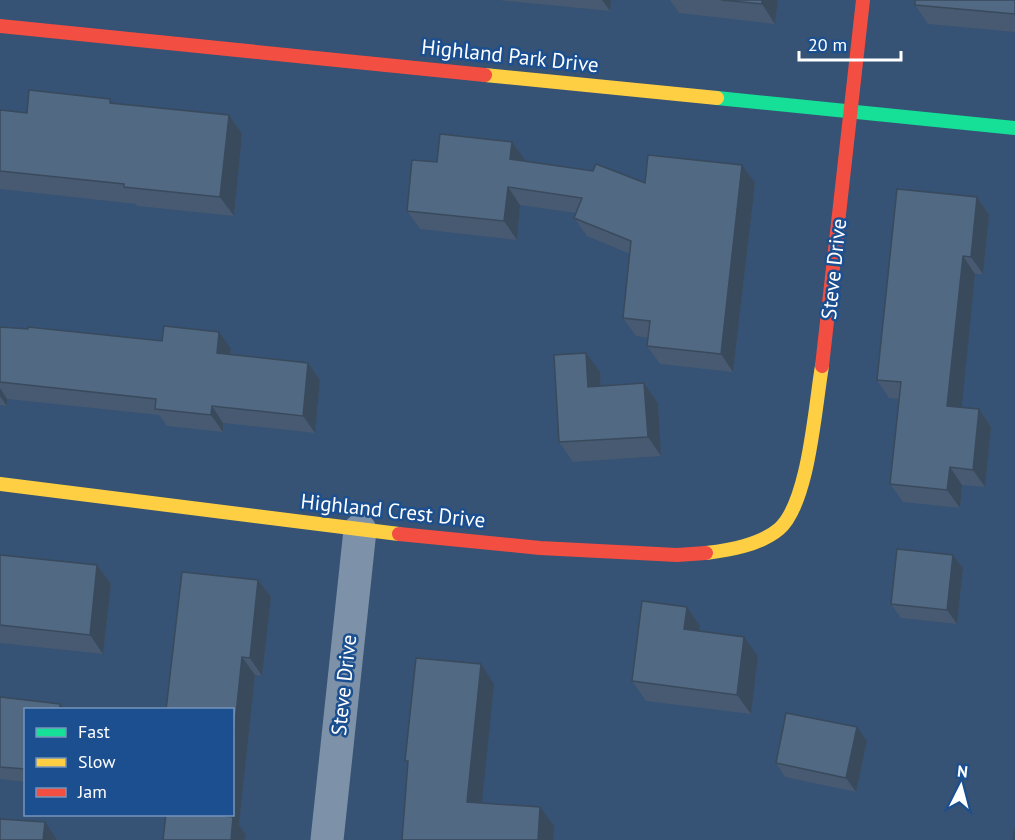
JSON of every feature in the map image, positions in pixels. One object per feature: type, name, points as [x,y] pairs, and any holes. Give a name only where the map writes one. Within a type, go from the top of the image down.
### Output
[{"type":"street","name":"Steve Drive","points":[[778,529],[794,511],[802,486],[827,337],[863,0]]},
{"type":"street","name":"Highland Park Drive","points":[[0,26],[1015,128]]},
{"type":"street","name":"Highland Crest Drive","points":[[0,484],[360,530],[540,548],[677,555],[724,551],[756,542],[778,529]]},
{"type":"street","name":"Steve Drive","points":[[327,840],[360,530]]},
{"type":"building","points":[[721,0],[762,0],[762,4]]},
{"type":"building","points":[[915,0],[1015,0],[1015,14],[915,5]]},
{"type":"building","points":[[29,90],[110,99],[110,103],[229,115],[220,197],[0,171],[0,110],[27,113]]},
{"type":"building","points":[[440,134],[512,142],[510,159],[593,171],[596,164],[645,183],[648,155],[742,165],[721,354],[647,346],[650,321],[623,318],[631,241],[574,218],[582,198],[508,187],[504,221],[407,211],[412,160],[437,162]]},
{"type":"building","points":[[897,189],[977,197],[971,257],[963,256],[947,406],[979,409],[973,470],[950,467],[947,490],[890,484],[901,382],[877,380]]},
{"type":"building","points":[[164,326],[219,332],[217,353],[308,363],[303,416],[212,406],[211,415],[155,409],[156,399],[0,382],[0,327],[28,329],[28,327],[162,341]]},
{"type":"building","points":[[586,353],[588,387],[644,383],[648,437],[559,442],[554,355]]},
{"type":"building","points":[[897,549],[953,555],[947,610],[891,604]]},
{"type":"building","points":[[0,555],[97,565],[90,635],[0,625]]},
{"type":"building","points":[[182,572],[258,580],[250,658],[242,657],[234,733],[234,708],[166,708]]},
{"type":"building","points":[[642,601],[687,607],[684,629],[744,637],[737,695],[632,681]]},
{"type":"building","points":[[416,658],[481,664],[467,802],[540,807],[538,840],[402,840],[408,761],[405,761]]},
{"type":"building","points":[[0,697],[60,704],[60,708],[24,708],[24,769],[0,767]]},
{"type":"building","points":[[786,713],[857,727],[846,778],[776,763]]},
{"type":"building","points":[[166,816],[233,817],[231,840],[163,840]]},
{"type":"building","points":[[0,819],[45,822],[43,840],[0,840]]},
{"type":"traffic: fast","points":[[717,98],[1015,128]]},
{"type":"traffic: slow","points":[[485,75],[717,98]]},
{"type":"traffic: slow","points":[[706,553],[735,548],[763,539],[779,529],[789,516],[804,477],[822,366]]},
{"type":"traffic: slow","points":[[0,484],[399,534]]},
{"type":"traffic: jam","points":[[822,366],[863,0]]},
{"type":"traffic: jam","points":[[0,26],[485,75]]},
{"type":"traffic: jam","points":[[399,534],[540,548],[677,555],[706,553]]}]
